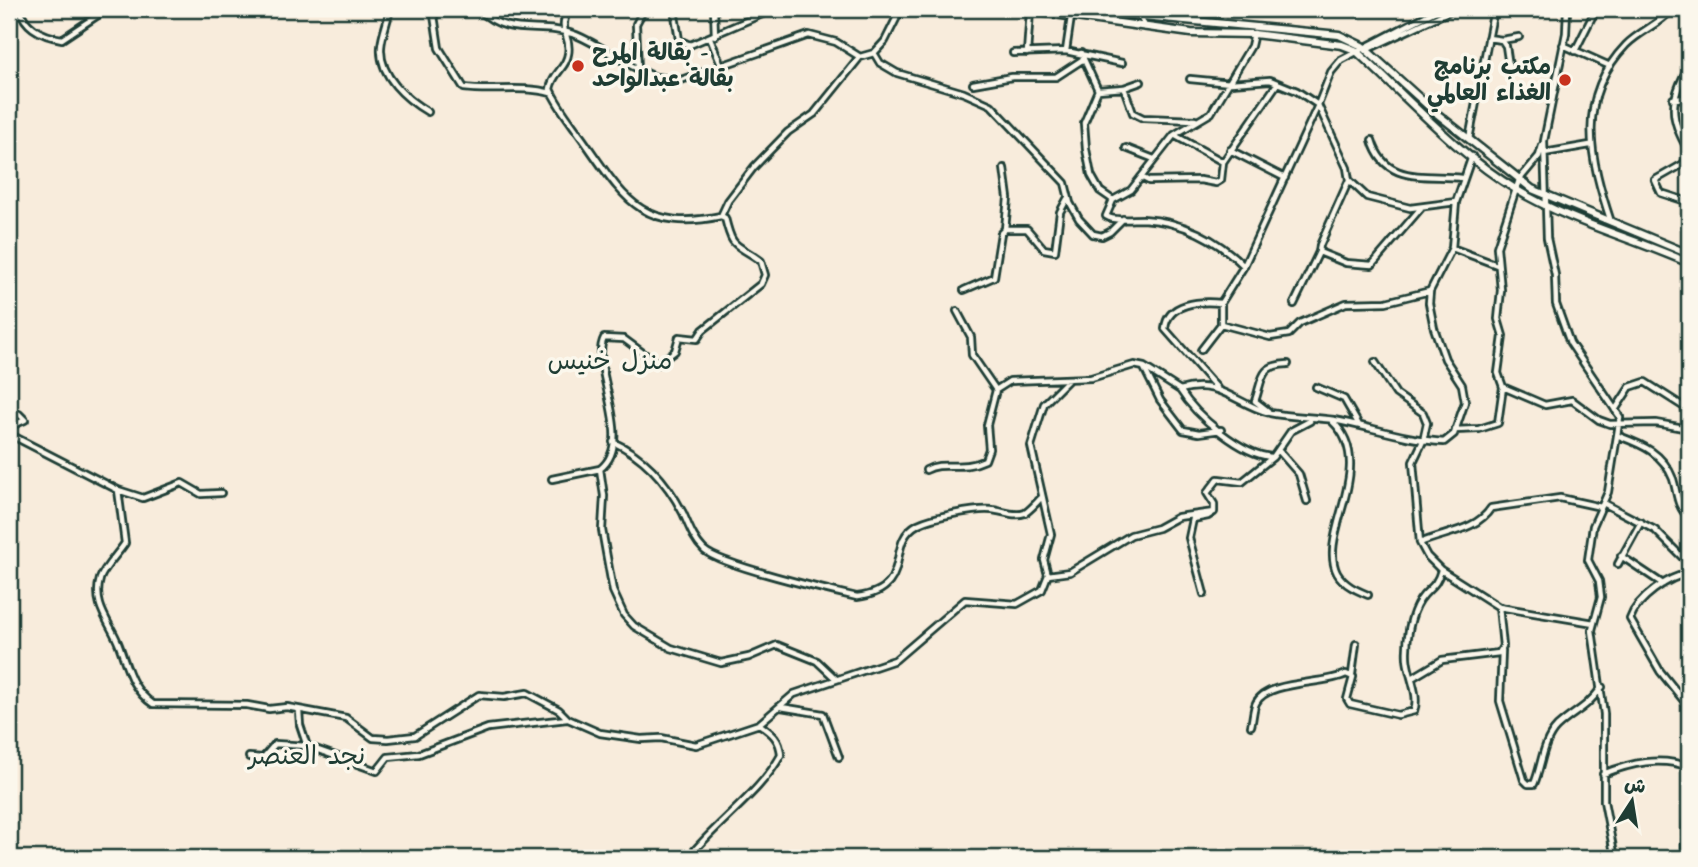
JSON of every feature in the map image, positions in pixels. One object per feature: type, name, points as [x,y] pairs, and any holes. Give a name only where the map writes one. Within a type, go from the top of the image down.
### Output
[{"type":"street","points":[[20,9],[22,18],[38,33],[62,39],[98,12],[107,9]]},
{"type":"street","points":[[390,9],[382,39],[383,60],[405,98],[428,112]]},
{"type":"street","points":[[433,9],[439,48],[464,88],[489,91],[519,88],[551,93]]},
{"type":"street","points":[[478,9],[491,21],[504,27],[574,34],[655,77],[681,80],[809,35],[836,42],[860,57]]},
{"type":"street","points":[[552,479],[600,469],[608,464],[613,442],[613,413],[601,349],[604,338],[613,336],[624,339],[658,365],[675,351],[679,337],[697,339],[761,284],[765,275],[761,261],[735,245],[726,232],[725,218],[721,216],[673,220],[626,199],[600,167],[551,93],[552,76],[564,64],[569,52],[562,23],[568,9]]},
{"type":"street","points":[[638,69],[636,24],[644,9]]},
{"type":"street","points":[[674,9],[675,29],[684,44],[713,37],[772,9]]},
{"type":"street","points":[[714,9],[713,37],[721,65]]},
{"type":"street","points":[[721,216],[727,201],[754,167],[788,132],[814,114],[860,57],[874,53],[885,41],[901,9]]},
{"type":"street","points":[[1018,9],[1191,33],[1254,34],[1329,42],[1354,50],[1472,155],[1516,190],[1547,206],[1689,263]]},
{"type":"street","points":[[1071,9],[1339,35],[1364,48],[1519,180],[1547,197],[1689,254]]},
{"type":"street","points":[[1138,9],[1145,27]]},
{"type":"street","points":[[1170,20],[1172,9]]},
{"type":"street","points":[[1201,350],[1221,324],[1221,303],[1244,266],[1331,72],[1354,50],[1364,48],[1440,10],[1454,9]]},
{"type":"street","points":[[1469,140],[1494,9]]},
{"type":"street","points":[[1455,430],[1479,429],[1499,423],[1503,387],[1498,373],[1503,336],[1497,319],[1501,290],[1497,247],[1519,180],[1539,156],[1544,141],[1563,45],[1567,9]]},
{"type":"street","points":[[1575,51],[1596,9]]},
{"type":"street","points":[[1611,222],[1594,171],[1590,145],[1595,100],[1610,66],[1637,34],[1662,21],[1672,9]]},
{"type":"street","points":[[1027,52],[1030,11]]},
{"type":"street","points":[[1066,51],[1071,17]]},
{"type":"street","points":[[1244,266],[1227,249],[1177,225],[1106,216],[1113,200],[1131,190],[1174,135],[1195,120],[1211,113],[1251,46],[1256,26]]},
{"type":"street","points":[[1488,38],[1502,40],[1519,37]]},
{"type":"street","points":[[1502,40],[1506,46],[1509,66]]},
{"type":"street","points":[[1563,45],[1610,66]]},
{"type":"street","points":[[1013,52],[1066,51],[1122,63]]},
{"type":"street","points":[[874,53],[880,63],[897,73],[964,93],[991,105],[1065,183],[1068,199],[1079,219],[1093,234],[1102,236],[1111,232],[1123,219]]},
{"type":"street","points":[[1081,53],[1082,61],[1093,74],[1098,90],[1084,123],[1091,176],[1100,191],[1113,200]]},
{"type":"street","points":[[973,84],[1012,77],[1056,78],[1082,61]]},
{"type":"street","points":[[1689,66],[1673,99],[1679,134],[1689,153],[1683,164],[1656,180],[1661,193],[1689,202]]},
{"type":"street","points":[[1190,79],[1231,83],[1259,79],[1297,91],[1318,105],[1347,168],[1349,180],[1294,304]]},
{"type":"street","points":[[1098,90],[1124,88],[1141,82]]},
{"type":"street","points":[[1141,177],[1149,181],[1200,180],[1216,183],[1221,180],[1223,162],[1230,150],[1278,84]]},
{"type":"street","points":[[1124,88],[1133,113],[1143,118],[1195,120]]},
{"type":"street","points":[[1673,99],[1689,98]]},
{"type":"street","points":[[1174,135],[1223,162]]},
{"type":"street","points":[[1372,140],[1377,157],[1393,171],[1416,176],[1462,178]]},
{"type":"street","points":[[1544,141],[1547,237],[1560,313],[1581,363],[1615,410],[1621,424],[1602,505],[1593,526],[1588,560],[1599,581],[1601,597],[1592,630],[1602,687],[1604,801],[1615,858]]},
{"type":"street","points":[[1544,153],[1590,145]]},
{"type":"street","points":[[1126,148],[1155,159]]},
{"type":"street","points":[[1230,150],[1284,178]]},
{"type":"street","points":[[1221,303],[1186,303],[1171,316],[1165,329],[1213,387],[1258,410],[1312,420],[1331,420],[1423,441],[1444,442],[1455,430],[1465,402],[1462,385],[1445,359],[1434,328],[1429,303],[1430,291],[1452,248],[1456,202],[1472,155]]},
{"type":"street","points":[[964,290],[994,277],[1001,233],[1005,229],[1008,198],[1004,168]]},
{"type":"street","points":[[1349,180],[1367,197],[1421,208],[1456,202]]},
{"type":"street","points":[[1005,229],[1027,229],[1044,249],[1055,251],[1060,212],[1068,199]]},
{"type":"street","points":[[1319,252],[1346,263],[1372,265],[1421,208]]},
{"type":"street","points":[[1452,248],[1497,265]]},
{"type":"street","points":[[1221,324],[1270,337],[1289,334],[1300,323],[1346,303],[1386,302],[1430,291]]},
{"type":"street","points":[[957,311],[971,337],[972,355],[996,390]]},
{"type":"street","points":[[1375,362],[1395,394],[1423,413],[1427,423],[1423,441],[1413,462],[1420,543],[1441,570],[1499,607],[1594,623]]},
{"type":"street","points":[[1272,413],[1255,401],[1261,376],[1270,367],[1288,364]]},
{"type":"street","points":[[926,470],[935,465],[971,467],[985,460],[989,449],[987,425],[996,390],[1010,381],[1091,378],[1134,365],[1144,367],[1180,390],[1193,408],[1248,452],[1273,457]]},
{"type":"street","points":[[1144,367],[1160,400],[1183,430],[1199,433],[1221,430]]},
{"type":"street","points":[[118,490],[125,543],[101,577],[100,603],[105,622],[118,642],[131,682],[141,696],[153,704],[247,705],[269,709],[287,707],[346,718],[373,738],[388,739],[415,736],[479,695],[504,697],[527,693],[559,709],[568,719],[600,733],[641,739],[661,738],[696,745],[759,724],[794,694],[895,660],[965,600],[1017,604],[1042,590],[1048,575],[1044,560],[1051,534],[1031,446],[1044,404],[1068,380]]},
{"type":"street","points":[[1615,410],[1630,387],[1645,382],[1689,410]]},
{"type":"street","points":[[1180,390],[1195,386],[1226,392]]},
{"type":"street","points":[[1316,387],[1344,399],[1360,426]]},
{"type":"street","points":[[1503,387],[1545,405],[1572,400],[1599,420],[1621,424],[1657,423],[1689,429]]},
{"type":"street","points":[[9,411],[19,414],[25,420],[9,427]]},
{"type":"street","points":[[1214,512],[1214,504],[1207,493],[1218,479],[1242,482],[1273,457],[1291,431],[1312,420]]},
{"type":"street","points":[[1331,420],[1347,439],[1349,476],[1334,538],[1335,567],[1348,585],[1368,595]]},
{"type":"street","points":[[9,434],[118,490],[143,498],[182,483],[201,494],[221,493]]},
{"type":"street","points":[[1619,436],[1657,453],[1673,480],[1679,508],[1689,518]]},
{"type":"street","points":[[613,442],[648,463],[682,513],[693,536],[709,554],[857,597],[872,595],[890,583],[897,573],[903,539],[918,524],[936,517],[984,509],[1026,513],[1041,498]]},
{"type":"street","points":[[1278,450],[1299,474],[1307,501]]},
{"type":"street","points":[[600,469],[604,496],[601,530],[612,591],[624,615],[634,626],[671,648],[722,663],[749,657],[769,646],[788,648],[817,661],[836,679]]},
{"type":"street","points":[[1420,543],[1441,533],[1477,524],[1491,508],[1560,498],[1602,505],[1640,522],[1655,530],[1689,564]]},
{"type":"street","points":[[1048,575],[1070,572],[1131,536],[1158,528],[1178,517],[1214,512]]},
{"type":"street","points":[[1204,594],[1188,529],[1193,519],[1214,512]]},
{"type":"street","points":[[1618,564],[1640,522]]},
{"type":"street","points":[[1620,556],[1663,584]]},
{"type":"street","points":[[1356,644],[1348,702],[1398,715],[1414,711],[1417,704],[1407,660],[1414,612],[1421,598],[1436,586],[1441,570]]},
{"type":"street","points":[[1689,573],[1663,584],[1633,612],[1630,619],[1660,671],[1689,707]]},
{"type":"street","points":[[1499,607],[1502,650],[1500,701],[1524,780],[1528,784],[1534,784],[1544,748],[1556,728],[1588,705],[1602,687]]},
{"type":"street","points":[[1412,678],[1442,660],[1502,650]]},
{"type":"street","points":[[1251,726],[1255,704],[1265,695],[1282,687],[1328,682],[1352,674]]},
{"type":"street","points":[[781,707],[823,714],[839,757]]},
{"type":"street","points":[[299,711],[299,725],[307,746]]},
{"type":"street","points":[[250,757],[263,758],[275,744],[307,746],[341,757],[368,771],[377,771],[388,757],[419,754],[488,728],[568,719]]},
{"type":"street","points":[[688,858],[710,830],[748,796],[781,755],[780,745],[774,735],[759,724]]},
{"type":"street","points":[[1603,774],[1643,762],[1663,761],[1689,767]]},
{"type":"street","points":[[1685,858],[1689,795]]},
{"type":"place","name":"بقالة المرح - بقالة عبدالواحد","points":[[578,66]]},
{"type":"place","name":"مكتب برنامج الغذاء العالمي","points":[[1565,80]]},
{"type":"district","name":"منزل خنيس","points":[[610,361]]},
{"type":"district","name":"نجد العنصر","points":[[307,756]]}]
